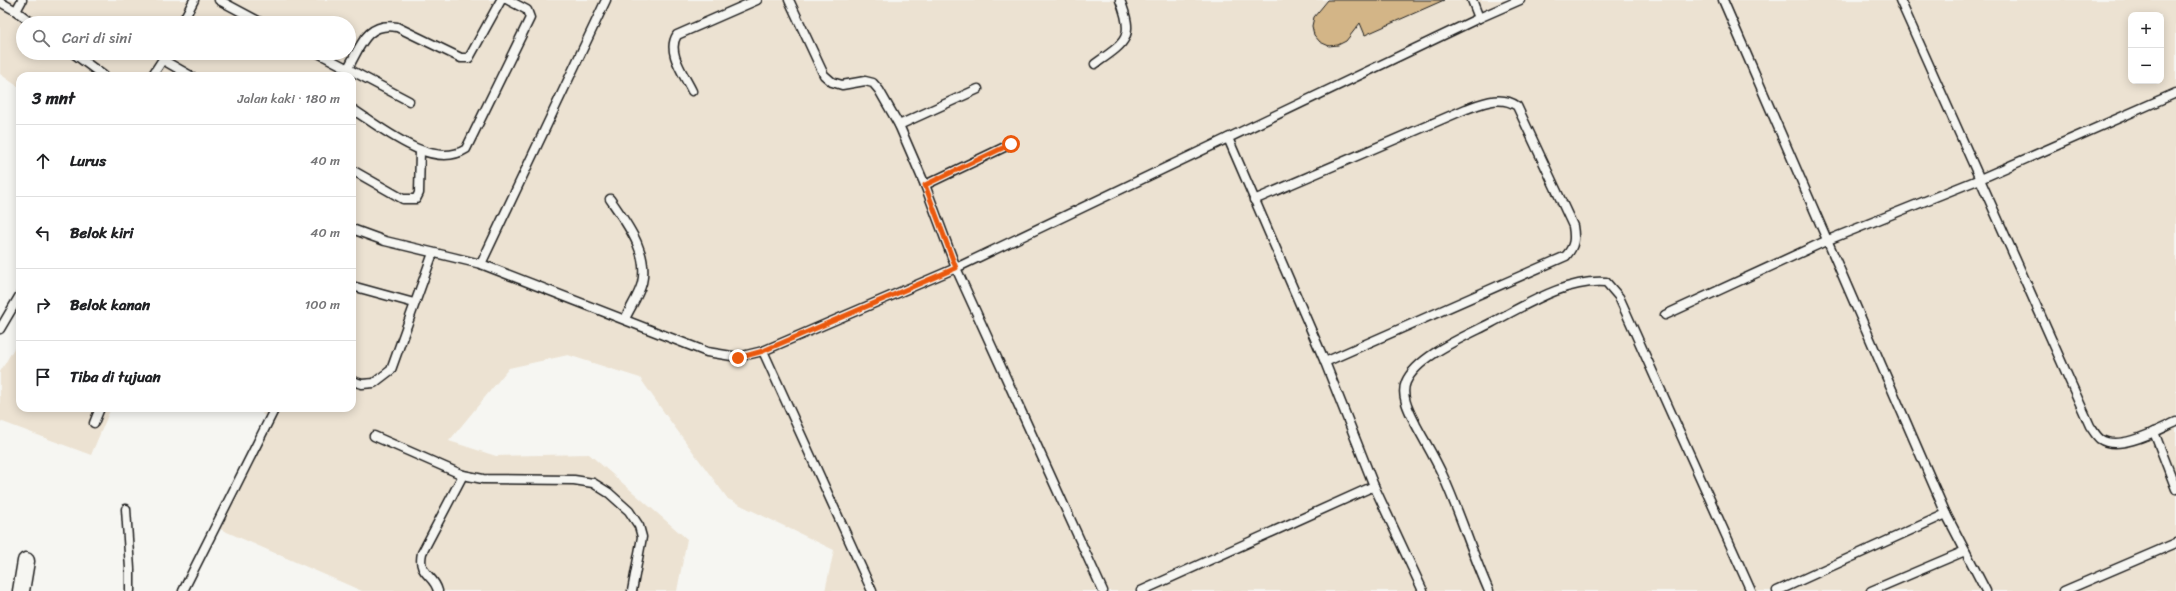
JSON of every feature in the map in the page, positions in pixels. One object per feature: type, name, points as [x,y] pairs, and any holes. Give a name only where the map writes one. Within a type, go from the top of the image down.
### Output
[{"type":"street","points":[[21,591],[26,561]]},
{"type":"lane","points":[[16,11],[22,0]]},
{"type":"lane","points":[[186,16],[194,0]]},
{"type":"lane","points":[[219,0],[249,16]]},
{"type":"lane","points":[[356,55],[370,32],[378,26],[387,25],[397,28],[461,58],[468,58],[501,0]]},
{"type":"lane","points":[[356,111],[420,151],[448,156],[466,149],[530,18],[528,10],[508,0]]},
{"type":"lane","points":[[481,264],[606,0]]},
{"type":"lane","points":[[692,91],[673,52],[673,42],[677,35],[757,0]]},
{"type":"lane","points":[[789,0],[824,75],[832,82],[842,85],[865,81],[873,83],[879,90],[898,125],[925,185],[956,268],[1103,591]]},
{"type":"lane","points":[[1095,64],[1114,51],[1126,39],[1128,26],[1120,0]]},
{"type":"lane","points":[[1472,0],[1479,18]]},
{"type":"lane","points":[[356,230],[385,241],[481,264],[707,352],[738,358],[763,351],[956,268],[1479,18],[1520,0]]},
{"type":"lane","points":[[1724,0],[1946,514],[1986,591]]},
{"type":"lane","points":[[1900,0],[2090,426],[2099,439],[2111,443],[2122,443],[2154,432],[2176,422]]},
{"type":"lane","points":[[0,2],[23,16]]},
{"type":"lane","points":[[82,60],[99,72]]},
{"type":"lane","points":[[155,72],[162,60]]},
{"type":"lane","points":[[170,60],[185,72]]},
{"type":"lane","points":[[332,60],[355,72]]},
{"type":"lane","points":[[348,68],[353,60]]},
{"type":"lane","points":[[356,72],[408,101]]},
{"type":"lane","points":[[898,125],[978,89]]},
{"type":"lane","points":[[1665,315],[1828,240],[1980,179],[2176,93]]},
{"type":"lane","points":[[1254,200],[1466,109],[1483,103],[1508,100],[1517,106],[1573,226],[1575,238],[1573,248],[1566,256],[1325,362]]},
{"type":"lane","points":[[1228,138],[1325,362],[1374,486],[1423,591]]},
{"type":"lane","points":[[925,185],[1011,144]]},
{"type":"lane","points":[[356,172],[403,199],[416,200],[420,193],[420,151]]},
{"type":"lane","points":[[610,200],[632,232],[643,258],[642,283],[625,319]]},
{"type":"lane","points":[[356,382],[362,384],[374,383],[391,370],[433,253]]},
{"type":"lane","points":[[1489,591],[1443,475],[1408,409],[1404,395],[1405,384],[1414,368],[1451,344],[1530,302],[1568,286],[1589,281],[1606,282],[1619,297],[1751,591]]},
{"type":"lane","points":[[356,287],[414,303]]},
{"type":"lane","points":[[0,329],[16,302]]},
{"type":"lane","points":[[763,351],[872,591]]},
{"type":"lane","points":[[94,423],[98,412]]},
{"type":"lane","points":[[183,591],[273,412]]},
{"type":"lane","points":[[2154,432],[2176,489]]},
{"type":"lane","points":[[374,436],[463,475],[483,479],[574,480],[593,483],[609,493],[629,511],[638,526],[642,537],[632,591]]},
{"type":"lane","points":[[438,591],[437,587],[421,568],[420,562],[422,553],[463,475]]},
{"type":"lane","points":[[1141,591],[1374,486]]},
{"type":"lane","points":[[126,509],[130,591]]},
{"type":"lane","points":[[1777,591],[1946,514]]},
{"type":"lane","points":[[2064,591],[2176,543]]},
{"type":"lane","points":[[1871,591],[1965,551]]},
{"type":"shaded area","points":[[0,0],[2176,0],[2176,591],[825,591],[834,550],[728,499],[640,378],[568,355],[509,368],[449,441],[496,456],[589,454],[687,539],[677,591],[362,591],[220,529],[271,420],[262,414],[263,412],[356,412],[356,72],[16,72],[16,85],[0,74]]},
{"type":"shaded area","points":[[16,345],[16,412],[109,412],[91,455],[0,421],[0,372]]},
{"type":"building","points":[[1328,0],[1444,0],[1365,35],[1360,23],[1346,41],[1338,45],[1329,46],[1320,42],[1314,35],[1312,26],[1314,17]]},
{"type":"route","points":[[738,358],[763,351],[956,268],[925,185],[1011,144]]}]
